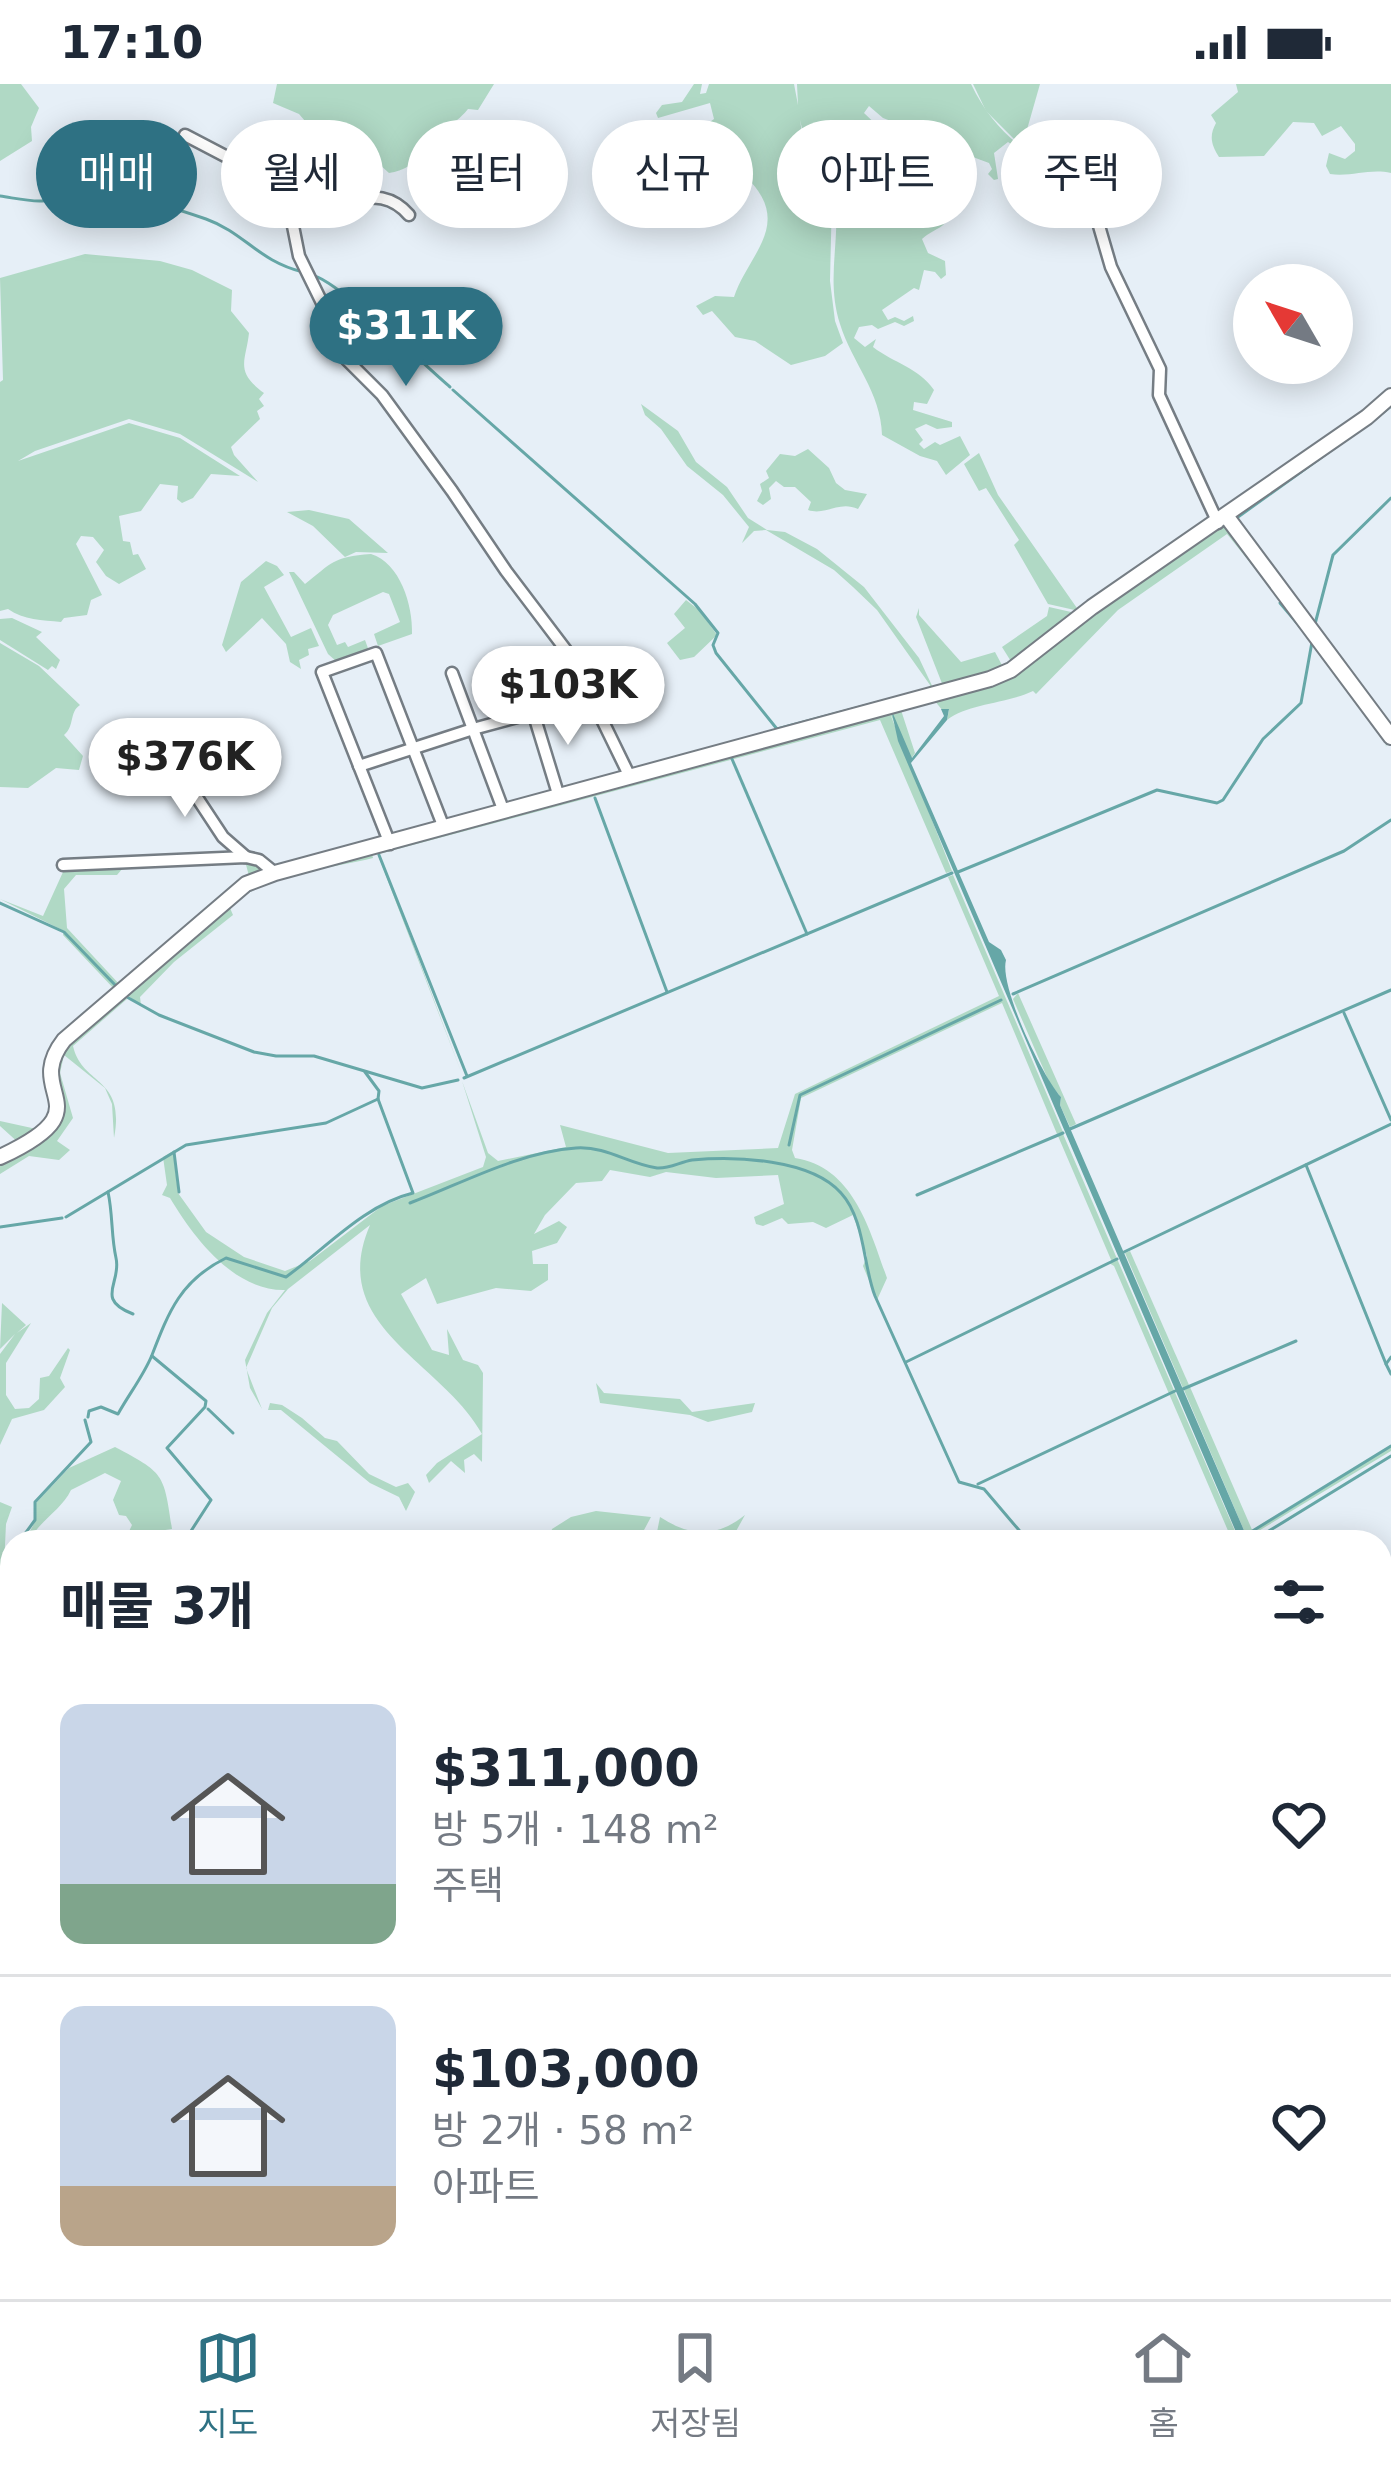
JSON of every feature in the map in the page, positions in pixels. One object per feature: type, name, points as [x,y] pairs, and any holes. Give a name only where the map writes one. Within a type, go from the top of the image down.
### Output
[{"type":"street","points":[[293,228],[298,256],[343,356],[382,395],[578,665],[630,777]]},
{"type":"street","points":[[1100,228],[1111,267],[1160,369],[1159,394],[1222,520],[1391,737]]},
{"type":"street","points":[[0,1157],[41,1137],[53,1124],[58,1110],[51,1064],[64,1040],[238,890],[275,873],[1011,670],[1092,607],[1222,520],[1391,396]]},
{"type":"street","points":[[390,844],[322,672],[376,653],[444,828]]},
{"type":"street","points":[[452,673],[504,812]]},
{"type":"street","points":[[359,766],[591,697]]},
{"type":"street","points":[[533,712],[559,796]]},
{"type":"street","points":[[164,746],[223,837],[246,857]]},
{"type":"street","points":[[63,865],[246,857],[259,860],[275,873]]},
{"type":"shaded area","points":[[0,84],[21,84],[39,108],[31,127],[32,141],[0,161]]},
{"type":"shaded area","points":[[277,84],[494,84],[478,110],[468,109],[457,120],[407,120],[407,167],[389,173],[383,168],[383,120],[304,120],[273,103]]},
{"type":"shaded area","points":[[694,84],[702,84],[700,94],[706,93],[709,84],[794,84],[798,105],[797,84],[971,84],[1001,128],[1001,148],[994,153],[998,179],[988,174],[989,163],[977,159],[977,120],[888,120],[869,106],[864,113],[871,120],[777,120],[777,228],[831,228],[830,281],[843,343],[825,356],[791,365],[755,341],[735,337],[712,311],[703,315],[696,306],[715,296],[734,297],[763,240],[767,213],[753,185],[753,120],[713,120],[710,103],[658,118],[662,105],[682,102]]},
{"type":"shaded area","points":[[973,84],[1040,84],[1030,120],[1001,120],[1001,126],[986,111]]},
{"type":"shaded area","points":[[1236,84],[1391,84],[1391,173],[1330,174],[1326,166],[1329,153],[1345,159],[1355,151],[1355,144],[1341,126],[1322,136],[1314,123],[1293,122],[1264,156],[1219,157],[1212,140],[1216,123],[1211,115],[1238,92]]},
{"type":"shaded area","points":[[836,228],[940,228],[922,239],[928,253],[945,261],[946,275],[941,279],[924,270],[919,290],[914,288],[882,310],[888,320],[913,316],[914,321],[878,329],[859,327],[854,338],[865,347],[876,339],[873,347],[914,371],[934,390],[927,404],[914,402],[913,410],[952,422],[952,427],[937,429],[926,424],[915,429],[923,440],[919,444],[924,449],[960,436],[970,455],[946,475],[937,461],[882,435],[877,405],[840,324],[834,274]]},
{"type":"shaded area","points":[[85,254],[160,261],[192,270],[232,290],[231,311],[249,333],[245,372],[264,393],[259,399],[264,406],[257,411],[260,419],[231,447],[258,482],[180,434],[129,419],[18,461],[129,423],[180,438],[240,476],[211,474],[193,498],[182,503],[177,499],[178,486],[160,484],[141,511],[119,516],[123,541],[130,542],[133,555],[138,554],[146,569],[119,584],[96,562],[104,550],[93,537],[81,536],[76,544],[102,595],[91,600],[87,615],[61,622],[0,611],[0,278]]},
{"type":"shaded area","points":[[641,404],[678,431],[696,462],[727,487],[748,518],[817,549],[864,587],[919,658],[935,692],[629,772],[929,691],[930,685],[877,610],[834,570],[766,530],[754,531],[742,543],[749,527],[723,495],[687,466]]},
{"type":"shaded area","points":[[808,449],[845,490],[867,494],[858,509],[808,510],[811,502],[795,487],[776,481],[769,488],[771,499],[763,505],[757,501],[760,484],[769,478],[766,471],[780,454],[795,456]]},
{"type":"shaded area","points":[[979,453],[998,495],[1079,611],[1048,604],[1014,545],[1019,540],[986,488],[979,491],[964,464]]},
{"type":"shaded area","points":[[1181,455],[1215,521],[1079,611],[1211,516]]},
{"type":"shaded area","points":[[309,510],[349,519],[388,553],[356,552],[345,557],[313,526],[287,512]]},
{"type":"shaded area","points":[[1221,523],[1234,532],[1388,737],[1386,747],[1385,739],[1313,641],[1227,534],[1118,610],[1036,694],[977,707],[947,720],[949,710],[943,711],[934,700],[901,710],[915,753],[911,759],[889,711],[952,871],[946,873],[880,720],[379,854],[463,1077],[376,850],[991,680],[1015,669]]},
{"type":"shaded area","points":[[371,554],[390,566],[403,586],[412,634],[378,646],[374,634],[400,622],[389,594],[383,592],[333,615],[328,625],[337,645],[345,642],[348,647],[365,640],[369,651],[337,662],[328,654],[289,572],[305,584],[334,562]]},
{"type":"shaded area","points":[[266,561],[284,575],[264,587],[291,637],[311,628],[319,646],[308,649],[309,655],[299,660],[301,669],[290,662],[286,644],[262,618],[226,652],[222,645],[241,582]]},
{"type":"shaded area","points":[[686,600],[717,635],[694,657],[680,660],[667,643],[685,628],[674,614]]},
{"type":"shaded area","points":[[1049,607],[1080,614],[1012,663],[1002,647],[1047,616]]},
{"type":"shaded area","points":[[919,608],[919,615],[961,662],[995,652],[1004,669],[943,686],[916,617]]},
{"type":"shaded area","points":[[12,618],[42,632],[36,637],[60,660],[56,669],[48,670],[0,640],[0,619]]},
{"type":"shaded area","points":[[0,643],[39,666],[80,705],[64,735],[83,756],[79,770],[56,768],[28,788],[0,787]]},
{"type":"shaded area","points":[[891,709],[912,758],[944,716],[941,709],[949,709],[947,720],[911,763],[989,942],[1006,960],[1009,989],[1024,1030],[1061,1097],[1060,1105],[1244,1530],[1235,1530],[898,741]]},
{"type":"shaded area","points":[[372,854],[373,858],[260,887],[230,908],[233,915],[174,962],[140,997],[141,1005],[124,993],[248,886]]},
{"type":"shaded area","points":[[245,861],[258,863],[264,871],[226,896],[57,1045],[49,1074],[53,1111],[39,1134],[21,1145],[0,1121],[41,1130],[49,1110],[46,1073],[49,1052],[116,991],[64,931],[0,899],[43,916],[63,872],[123,868],[117,875],[76,875],[64,889],[67,928],[120,985],[249,876]]},
{"type":"shaded area","points":[[953,875],[1063,1132],[1057,1134],[1002,1003],[801,1098],[792,1150],[795,1158],[832,1174],[857,1204],[887,1278],[877,1300],[863,1266],[867,1256],[853,1215],[826,1228],[813,1222],[788,1224],[782,1218],[756,1224],[754,1217],[784,1204],[778,1175],[716,1178],[666,1172],[650,1177],[610,1170],[602,1181],[576,1183],[545,1215],[534,1234],[559,1221],[567,1227],[557,1243],[532,1251],[533,1264],[548,1264],[548,1280],[531,1291],[496,1288],[437,1304],[426,1278],[401,1294],[432,1350],[449,1355],[447,1329],[463,1360],[478,1365],[483,1373],[482,1462],[474,1454],[464,1460],[465,1473],[451,1461],[429,1483],[426,1475],[437,1463],[482,1434],[464,1408],[375,1316],[363,1290],[360,1260],[370,1225],[288,1289],[272,1308],[246,1367],[267,1313],[285,1290],[249,1282],[203,1245],[170,1198],[162,1195],[167,1185],[163,1157],[173,1151],[178,1193],[206,1232],[244,1257],[285,1271],[310,1261],[382,1206],[483,1167],[486,1157],[462,1081],[488,1153],[498,1161],[566,1147],[560,1125],[668,1153],[778,1148],[795,1094],[999,996],[948,877]]},
{"type":"shaded area","points":[[1018,993],[1076,1124],[1070,1127],[1061,1097],[1050,1084],[1013,999]]},
{"type":"shaded area","points":[[121,994],[127,999],[73,1046],[85,1069],[105,1088],[64,1055],[60,1073],[73,1118],[57,1141],[70,1150],[59,1160],[29,1156],[0,1174],[0,1159],[51,1131],[55,1058]]},
{"type":"shaded area","points":[[105,1088],[114,1103],[114,1138],[112,1104]]},
{"type":"shaded area","points":[[1063,1134],[1235,1530],[1228,1530],[1058,1136]]},
{"type":"shaded area","points":[[1130,1251],[1189,1385],[1183,1388],[1125,1253]]},
{"type":"shaded area","points":[[2,1303],[26,1325],[17,1333],[31,1323],[6,1363],[6,1395],[15,1409],[29,1408],[39,1399],[40,1378],[49,1376],[70,1350],[60,1378],[65,1387],[44,1410],[12,1419],[0,1445],[0,1354],[15,1334],[0,1349]]},
{"type":"shaded area","points":[[596,1383],[604,1393],[680,1399],[692,1412],[755,1403],[752,1412],[708,1422],[690,1415],[600,1403]]},
{"type":"shaded area","points":[[1190,1387],[1252,1530],[1244,1530],[1184,1390]]},
{"type":"shaded area","points":[[270,1403],[282,1405],[325,1438],[337,1441],[369,1474],[396,1487],[408,1483],[415,1492],[406,1511],[399,1497],[370,1483],[281,1410],[268,1410]]},
{"type":"shaded area","points":[[115,1447],[143,1463],[163,1485],[172,1529],[130,1530],[132,1525],[119,1515],[113,1500],[121,1481],[105,1473],[71,1490],[37,1530],[31,1530],[36,1503],[69,1468]]},
{"type":"shaded area","points":[[1391,1447],[1260,1530],[1256,1530]]},
{"type":"shaded area","points":[[0,1502],[12,1507],[6,1530],[0,1530]]},
{"type":"shaded area","points":[[596,1511],[651,1517],[644,1530],[552,1530],[571,1517]]},
{"type":"shaded area","points":[[745,1515],[737,1530],[717,1530]]},
{"type":"shaded area","points":[[660,1517],[689,1530],[657,1530]]},
{"type":"waterway","points":[[0,196],[46,201],[71,191],[156,203],[220,225],[274,261],[303,272]]},
{"type":"waterway","points":[[311,275],[358,306],[450,387]]},
{"type":"waterway","points":[[453,390],[695,604],[718,633],[713,645],[716,653],[777,729],[879,702]]},
{"type":"waterway","points":[[1376,418],[1391,406]]},
{"type":"waterway","points":[[1238,517],[1368,424]]},
{"type":"waterway","points":[[1315,624],[1333,555],[1391,498]]},
{"type":"waterway","points":[[1280,603],[1302,629]]},
{"type":"waterway","points":[[958,872],[1157,790],[1217,803],[1223,800],[1263,739],[1301,703],[1312,642]]},
{"type":"waterway","points":[[732,759],[807,934]]},
{"type":"waterway","points":[[595,798],[667,992]]},
{"type":"waterway","points":[[1013,994],[1344,851],[1391,820]]},
{"type":"waterway","points":[[379,855],[467,1076]]},
{"type":"waterway","points":[[464,1078],[952,873]]},
{"type":"waterway","points":[[0,903],[64,932],[118,988]]},
{"type":"waterway","points":[[1070,1129],[1391,990]]},
{"type":"waterway","points":[[125,996],[159,1015],[254,1052],[314,1056],[422,1088],[458,1080]]},
{"type":"waterway","points":[[789,1145],[800,1095],[1001,1000]]},
{"type":"waterway","points":[[1344,1013],[1391,1120]]},
{"type":"waterway","points":[[88,1417],[89,1411],[101,1407],[118,1414],[145,1370],[178,1298],[211,1267],[226,1258],[286,1277],[362,1217],[413,1193],[379,1091],[365,1072]]},
{"type":"waterway","points":[[66,1217],[186,1145],[326,1123],[378,1099]]},
{"type":"waterway","points":[[1124,1252],[1391,1124]]},
{"type":"waterway","points":[[917,1195],[1063,1133]]},
{"type":"waterway","points":[[410,1203],[512,1162],[576,1148],[657,1168],[710,1159],[772,1162],[828,1182],[855,1216],[875,1296],[959,1482],[984,1489],[1019,1530]]},
{"type":"waterway","points":[[174,1152],[179,1192]]},
{"type":"waterway","points":[[1306,1165],[1386,1364]]},
{"type":"waterway","points":[[108,1192],[117,1267],[112,1296],[133,1314]]},
{"type":"waterway","points":[[0,1227],[62,1218]]},
{"type":"waterway","points":[[906,1362],[1117,1259]]},
{"type":"waterway","points":[[1183,1389],[1296,1341]]},
{"type":"waterway","points":[[152,1356],[206,1401],[167,1448],[211,1500],[192,1530]]},
{"type":"waterway","points":[[1391,1357],[1386,1364],[1391,1374]]},
{"type":"waterway","points":[[978,1484],[1175,1391]]},
{"type":"waterway","points":[[208,1409],[233,1433]]},
{"type":"waterway","points":[[28,1530],[35,1520],[35,1502],[91,1442],[85,1420]]},
{"type":"waterway","points":[[1254,1530],[1391,1446]]},
{"type":"waterway","points":[[1271,1530],[1391,1456]]}]
